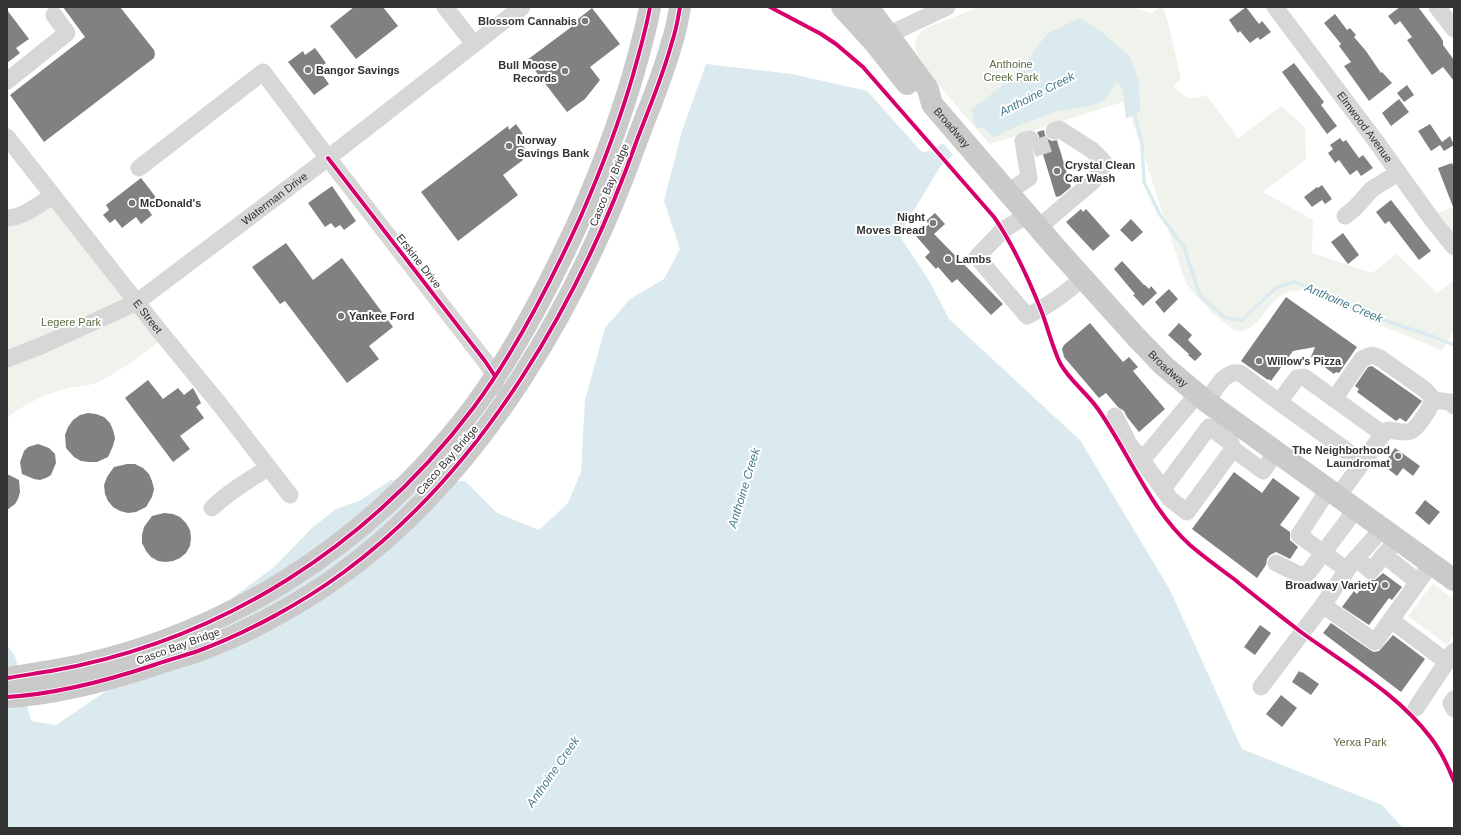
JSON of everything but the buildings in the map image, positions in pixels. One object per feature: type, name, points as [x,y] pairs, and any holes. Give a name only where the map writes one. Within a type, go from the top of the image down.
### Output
[{"type":"main road","name":"Casco Bay Bridge","points":[[7,678],[80,666],[132,652],[210,622],[247,604],[302,572],[340,544],[383,508],[434,456],[472,409],[495,376],[521,334],[551,279],[592,190],[625,101],[638,57],[650,7]]},
{"type":"main road","name":"Casco Bay Bridge","points":[[7,698],[70,689],[135,671],[199,650],[249,628],[298,602],[344,572],[385,539],[439,485],[490,425],[506,403],[537,354],[576,283],[602,230],[622,184],[666,63],[673,41],[680,7]]},
{"type":"main road","name":"Broadway","points":[[842,7],[881,38],[928,89],[932,104],[1083,278],[1140,342],[1164,366],[1202,397],[1226,428],[1254,436],[1340,498],[1388,541],[1432,564],[1454,580]]},
{"type":"main road","name":"Broadway","points":[[868,7],[881,38]]},
{"type":"street","points":[[445,7],[474,44]]},
{"type":"street","name":"Waterman Drive","points":[[7,359],[57,339],[137,302],[328,158],[522,7]]},
{"type":"street","points":[[881,38],[927,11],[948,7]]},
{"type":"street","name":"Elmwood Avenue","points":[[1275,7],[1454,247]]},
{"type":"street","points":[[1437,7],[1454,30]]},
{"type":"street","points":[[7,82],[67,33],[54,15]]},
{"type":"street","name":"Erskine Drive","points":[[139,168],[263,72],[495,376]]},
{"type":"street","points":[[1060,136],[1092,150],[1103,161],[1101,171],[1092,182],[1033,221],[1003,230],[976,257],[1026,316],[1041,310],[1056,301],[1083,278]]},
{"type":"street","name":"E Street","points":[[7,137],[52,196],[221,406],[290,495]]},
{"type":"street","points":[[1008,192],[1029,178],[1029,147]]},
{"type":"street","points":[[1344,216],[1355,208],[1372,189],[1398,172]]},
{"type":"street","points":[[7,218],[14,218],[52,196]]},
{"type":"street","points":[[1334,399],[1362,359],[1372,355],[1380,358],[1424,389],[1430,395],[1432,400],[1431,406],[1416,427],[1411,431],[1405,432],[1388,430],[1383,434],[1362,462],[1340,498],[1299,535],[1323,553],[1371,571],[1388,541]]},
{"type":"street","points":[[1142,460],[1190,403],[1202,397],[1225,377],[1235,372],[1240,373],[1362,462]]},
{"type":"street","points":[[490,425],[496,399],[495,376]]},
{"type":"street","points":[[1278,402],[1297,378],[1304,377],[1383,434]]},
{"type":"street","points":[[1432,400],[1453,402]]},
{"type":"street","points":[[1114,416],[1129,444],[1170,499],[1187,512],[1237,452],[1254,436]]},
{"type":"street","points":[[1163,489],[1209,427],[1226,428],[1231,443],[1237,452],[1263,471],[1276,452]]},
{"type":"street","points":[[212,508],[268,468]]},
{"type":"street","points":[[1276,563],[1300,575],[1308,573],[1348,520],[1340,498]]},
{"type":"street","points":[[1261,687],[1323,605],[1351,564],[1388,541]]},
{"type":"street","points":[[1388,541],[1418,582]]},
{"type":"street","points":[[1323,605],[1375,642],[1432,564]]},
{"type":"street","points":[[1390,620],[1450,657],[1416,708]]},
{"type":"street","points":[[1454,699],[1451,703],[1454,709]]},
{"type":"green space","name":"Anthoine Creek Park","points":[[979,7],[1131,7],[1152,13],[1160,7],[1163,7],[1169,26],[1181,79],[1173,86],[1184,96],[1196,98],[1206,95],[1238,138],[1281,106],[1305,127],[1306,159],[1263,192],[1313,220],[1312,253],[1372,273],[1397,254],[1437,293],[1454,280],[1454,330],[1442,351],[1371,322],[1346,304],[1334,299],[1319,297],[1302,290],[1290,291],[1276,299],[1257,322],[1248,329],[1242,331],[1234,330],[1213,314],[1186,284],[1126,101],[990,144],[936,81],[918,56],[915,48],[915,42],[921,32],[926,28]]},
{"type":"green space","name":"Legere Park","points":[[52,196],[165,337],[107,378],[94,384],[73,387],[49,394],[20,408],[7,418],[7,218]]},
{"type":"green space","points":[[1454,207],[1454,237],[1437,213]]},
{"type":"green space","points":[[1433,583],[1454,600],[1454,635],[1447,645],[1408,616]]},
{"type":"water","points":[[1080,18],[1099,30],[1130,56],[1139,83],[1140,111],[1126,119],[1122,88],[1117,82],[1105,100],[1091,106],[1059,111],[1017,126],[994,138],[983,128],[978,128],[973,123],[971,110],[1003,85],[1024,64],[1047,34]]},
{"type":"water","points":[[706,64],[792,74],[867,91],[922,152],[931,151],[943,143],[953,155],[940,167],[899,235],[930,282],[949,319],[1080,440],[1170,590],[1242,749],[1382,805],[1403,828],[7,828],[7,645],[15,656],[31,721],[56,725],[112,687],[274,567],[312,528],[336,509],[359,501],[391,480],[465,481],[497,513],[539,530],[568,503],[581,472],[585,400],[605,328],[630,299],[664,279],[680,249],[664,201],[682,131]]},
{"type":"waterway","name":"Anthoine Creek","points":[[1134,111],[1142,143],[1144,182],[1160,215],[1184,247],[1200,296],[1226,318],[1242,320],[1277,287],[1295,282],[1377,318],[1432,336],[1454,345]]},
{"type":"tunnel","points":[[1033,149],[1057,141]]},
{"type":"cycle path","points":[[7,678],[51,671],[114,657],[175,636],[233,611],[288,580],[340,543],[388,502],[433,457],[490,385],[519,338],[558,266],[581,216],[616,129],[628,93],[650,7]]},
{"type":"cycle path","points":[[7,697],[63,690],[118,676],[198,651],[217,644],[255,626],[292,606],[328,584],[344,572],[394,530],[441,484],[483,432],[522,378],[556,320],[587,261],[614,201],[660,80],[675,34],[680,7]]},
{"type":"cycle path","points":[[770,7],[821,34],[836,44],[863,67],[994,217],[1014,250],[1026,274],[1060,363],[1068,375],[1098,409],[1140,480],[1163,514],[1176,530],[1190,545],[1284,619],[1370,680],[1403,707],[1435,743],[1454,781]]},
{"type":"cycle path","points":[[328,158],[495,376]]},
{"type":"place","name":"Blossom Cannabis","points":[[585,21]]},
{"type":"place","name":"Bangor Savings","points":[[308,70]]},
{"type":"place","name":"Bull Moose Records","points":[[565,71]]},
{"type":"place","name":"Norway Savings Bank","points":[[509,146]]},
{"type":"place","name":"Crystal Clean Car Wash","points":[[1057,171]]},
{"type":"place","name":"McDonald's","points":[[132,203]]},
{"type":"place","name":"Night Moves Bread","points":[[933,223]]},
{"type":"place","name":"Lambs","points":[[948,259]]},
{"type":"place","name":"Yankee Ford","points":[[341,316]]},
{"type":"place","name":"Willow's Pizza","points":[[1259,361]]},
{"type":"place","name":"The Neighborhood Laundromat","points":[[1398,456]]},
{"type":"place","name":"Broadway Variety","points":[[1385,585]]},
{"type":"park label","name":"Yerxa Park","points":[[1360,742]]}]
